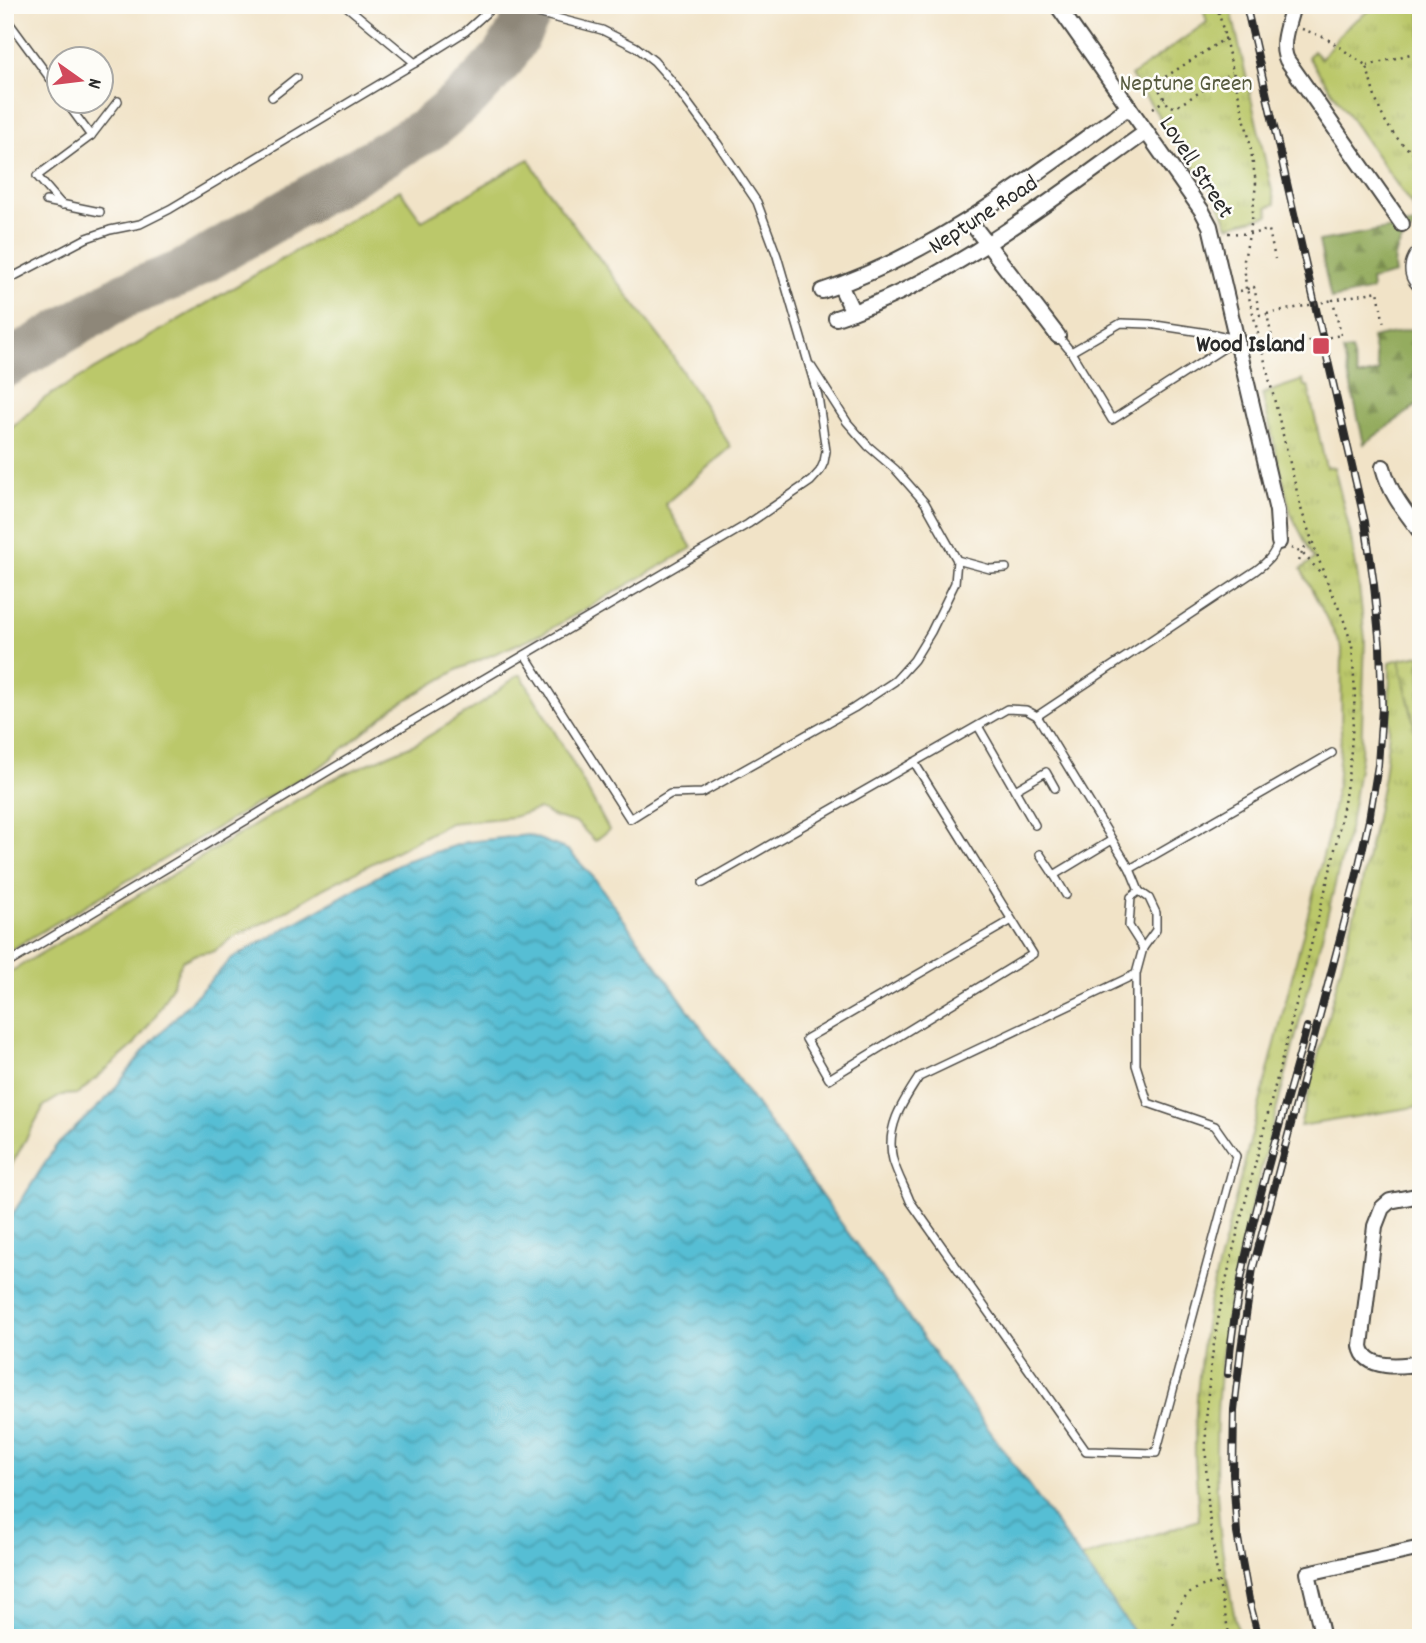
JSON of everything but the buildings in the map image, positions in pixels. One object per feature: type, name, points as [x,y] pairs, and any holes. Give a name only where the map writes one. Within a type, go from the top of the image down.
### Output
[{"type":"street","name":"Lovell Street","points":[[1057,5],[1210,226],[1277,511],[1279,542]]},
{"type":"street","points":[[1293,5],[1284,41],[1287,60],[1402,224]]},
{"type":"street","name":"Neptune Road","points":[[822,291],[881,268],[924,247],[969,220],[1129,107]]},
{"type":"street","name":"Neptune Road","points":[[836,318],[899,293],[987,245],[1146,132]]},
{"type":"street","points":[[969,220],[1058,336]]},
{"type":"street","points":[[840,285],[853,312]]},
{"type":"street","points":[[1383,467],[1394,496],[1421,533]]},
{"type":"street","points":[[1421,1195],[1390,1201],[1382,1208],[1375,1226],[1361,1346],[1362,1352],[1372,1361],[1399,1367],[1421,1363]]},
{"type":"street","points":[[1323,1638],[1308,1573],[1421,1548]]},
{"type":"lane","points":[[345,5],[415,64]]},
{"type":"lane","points":[[5,281],[87,238],[140,224],[170,209],[415,64],[466,31],[495,5]]},
{"type":"lane","points":[[5,965],[748,524],[811,481],[820,471],[826,451],[818,396],[777,256],[757,202],[670,79],[654,61],[611,33],[507,5]]},
{"type":"lane","points":[[5,16],[46,73]]},
{"type":"lane","points":[[272,97],[296,78]]},
{"type":"lane","points":[[62,205],[37,176],[91,136],[118,100]]},
{"type":"lane","points":[[76,116],[91,136]]},
{"type":"lane","points":[[46,201],[100,212]]},
{"type":"lane","points":[[1421,246],[1415,251],[1409,264],[1410,278],[1417,289],[1421,290]]},
{"type":"lane","points":[[1071,352],[1121,323],[1149,324],[1238,339]]},
{"type":"lane","points":[[1058,336],[1071,352],[1112,420],[1238,339]]},
{"type":"lane","points":[[525,655],[630,819],[670,794],[702,793],[854,708],[895,681],[914,660],[931,632],[956,583],[957,560],[925,503],[847,422],[805,356]]},
{"type":"lane","points":[[1037,716],[1255,572],[1269,561],[1279,542]]},
{"type":"lane","points":[[957,560],[990,569],[1006,568]]},
{"type":"lane","points":[[703,883],[1007,709],[1026,710],[1037,716],[1130,869],[1139,891],[1149,898],[1156,913],[1156,930],[1143,948],[1136,974],[1136,1065],[1148,1103],[1215,1126],[1236,1156],[1156,1453],[1086,1451],[910,1201],[893,1159],[890,1133],[902,1102],[919,1077],[1136,974]]},
{"type":"lane","points":[[978,726],[1035,825]]},
{"type":"lane","points":[[1130,869],[1332,753]]},
{"type":"lane","points":[[914,762],[1012,920],[1033,954],[829,1079],[806,1039],[1012,920]]},
{"type":"lane","points":[[1014,790],[1046,772],[1055,788]]},
{"type":"lane","points":[[1054,875],[1112,840]]},
{"type":"lane","points":[[1040,854],[1066,895]]},
{"type":"lane","points":[[1139,891],[1131,897],[1129,926],[1143,948]]},
{"type":"path","points":[[1217,5],[1249,138],[1256,183],[1244,260],[1247,289],[1302,512],[1352,645],[1355,694],[1350,763],[1333,859],[1228,1269],[1212,1351],[1206,1458],[1210,1521],[1230,1638]]},
{"type":"path","points":[[1300,28],[1326,38],[1367,66],[1381,115],[1397,139],[1421,159]]},
{"type":"path","points":[[1226,38],[1158,81],[1156,85],[1169,106],[1176,107],[1233,71]]},
{"type":"path","points":[[1367,66],[1421,51]]},
{"type":"path","points":[[1153,108],[1165,100]]},
{"type":"path","points":[[1224,227],[1229,234],[1269,230],[1275,259]]},
{"type":"path","points":[[1247,289],[1254,288],[1260,315],[1378,291],[1384,325],[1378,317]]},
{"type":"path","points":[[1267,314],[1274,348],[1341,335],[1334,300]]},
{"type":"path","points":[[1279,542],[1302,553],[1325,577]]},
{"type":"path","points":[[1298,561],[1305,547],[1313,542]]},
{"type":"path","points":[[1174,1638],[1173,1622],[1186,1597],[1196,1589],[1219,1582]]},
{"type":"green space","name":"Neptune Green","points":[[1202,5],[1230,5],[1275,204],[1267,207],[1269,215],[1228,226],[1217,199],[1131,76],[1207,22]]},
{"type":"green space","points":[[1377,5],[1421,5],[1421,219],[1308,57],[1313,51],[1321,59],[1344,29]]},
{"type":"green space","points":[[529,159],[550,194],[662,340],[731,447],[665,504],[692,548],[543,633],[459,669],[394,707],[323,765],[5,953],[5,434],[45,398],[400,190],[422,221]]},
{"type":"green space","points":[[1421,223],[1403,239],[1398,248],[1394,263],[1395,274],[1371,280],[1372,290],[1331,299],[1319,241]]},
{"type":"green space","points":[[1421,327],[1421,402],[1364,444],[1343,351],[1351,350],[1358,377],[1379,372],[1372,338]]},
{"type":"green space","points":[[1303,380],[1304,386],[1308,386],[1326,468],[1334,467],[1358,579],[1365,639],[1361,755],[1350,825],[1241,1246],[1222,1353],[1216,1424],[1217,1496],[1224,1559],[1239,1638],[1138,1638],[1081,1558],[1199,1520],[1195,1421],[1208,1306],[1329,832],[1337,785],[1341,735],[1342,648],[1301,569],[1314,559],[1291,514],[1262,394]]},
{"type":"green space","points":[[1421,655],[1421,755],[1399,659]]},
{"type":"green space","points":[[1399,659],[1421,755],[1421,1106],[1300,1126],[1360,892],[1375,822],[1389,731],[1390,662]]},
{"type":"green space","points":[[521,675],[570,758],[609,830],[595,841],[577,823],[539,809],[513,817],[450,823],[324,888],[274,918],[238,934],[214,951],[196,954],[182,961],[156,1015],[133,1046],[78,1094],[62,1095],[44,1106],[5,1177],[5,975],[330,780],[417,743],[481,704]]},
{"type":"water","points":[[528,835],[568,850],[594,878],[1138,1638],[5,1638],[5,1226],[56,1146],[109,1096],[145,1049],[231,959],[405,861],[467,842]]},
{"type":"taxiway","points":[[5,365],[125,295],[182,273],[429,128],[469,95],[503,58],[516,38],[531,5]]},
{"type":"railway","points":[[1246,5],[1365,522],[1380,646],[1382,708],[1378,765],[1369,820],[1253,1268],[1241,1349],[1234,1410],[1233,1474],[1237,1533],[1259,1638]]},
{"type":"railway","points":[[1228,1374],[1249,1242],[1307,1027]]},
{"type":"place","name":"Wood Island","points":[[1321,346]]}]
